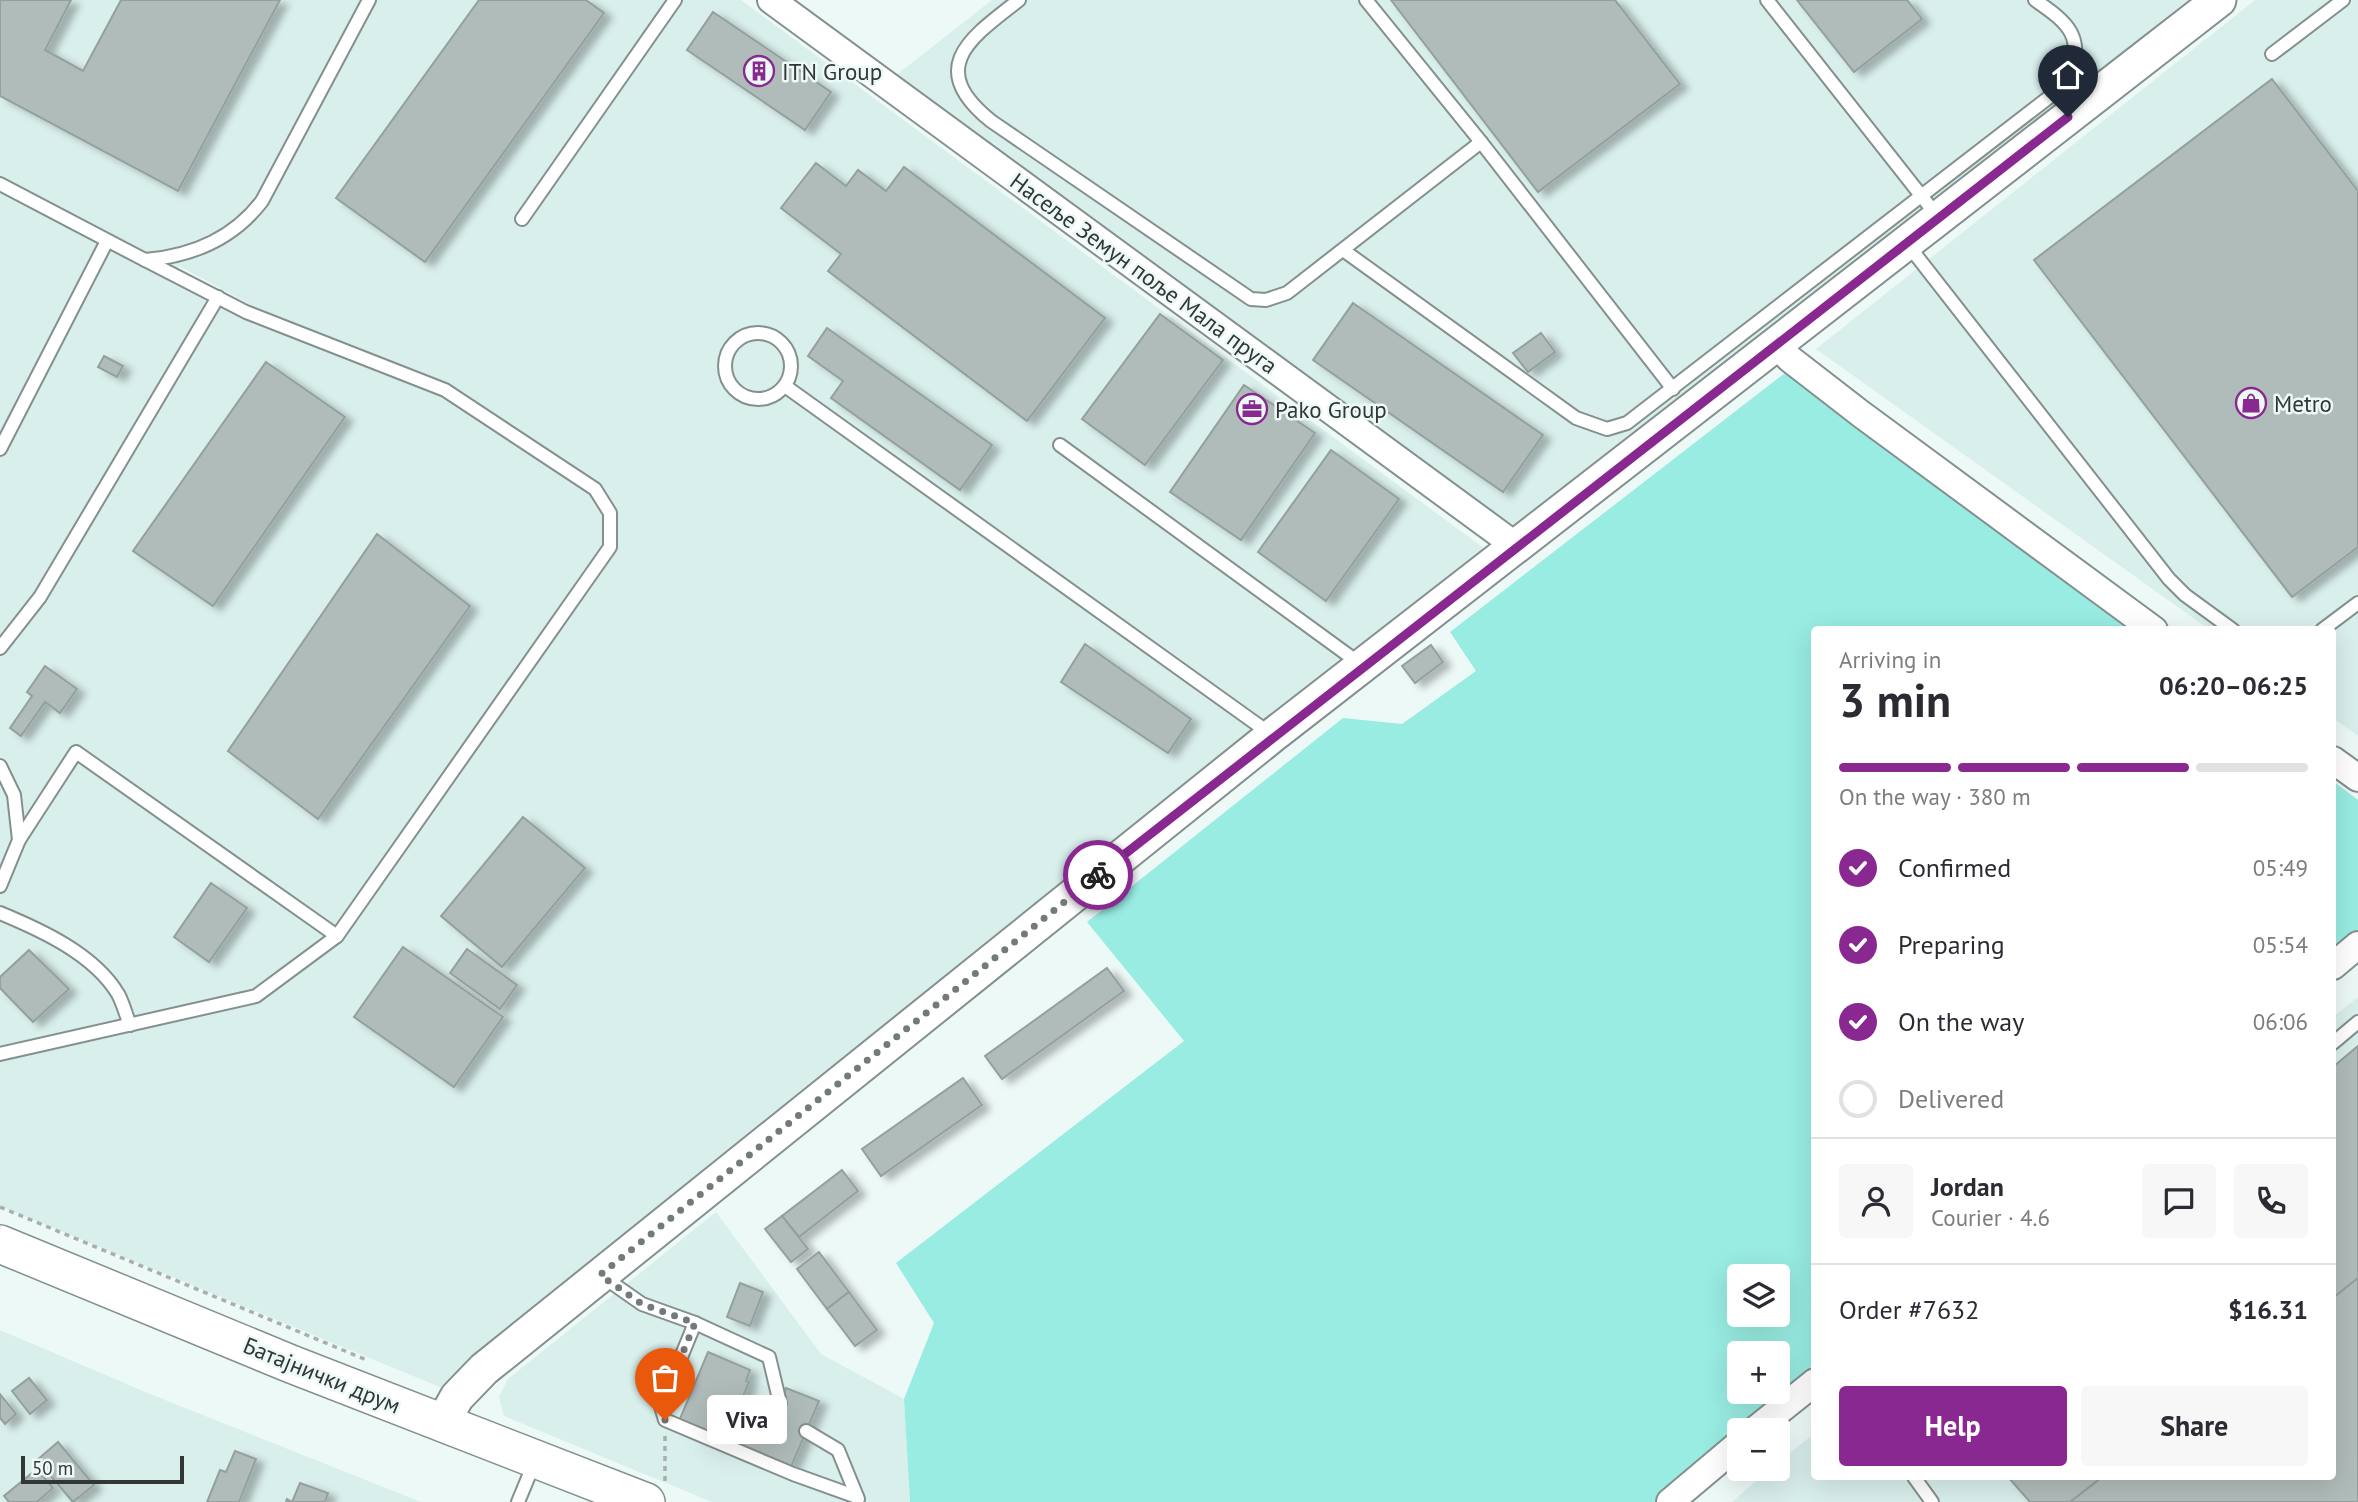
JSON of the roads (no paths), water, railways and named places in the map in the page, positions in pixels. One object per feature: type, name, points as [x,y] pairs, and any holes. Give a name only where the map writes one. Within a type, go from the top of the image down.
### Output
[{"type":"main road","name":"Батајнички друм","points":[[0,1244],[290,1364],[536,1457],[656,1494]]},
{"type":"street","name":"Насеље Земун поље Мала пруга","points":[[771,0],[1516,546]]},
{"type":"street","points":[[443,1422],[457,1397],[473,1379],[600,1275],[1273,735],[1906,242],[1930,206],[2219,0]]},
{"type":"street","points":[[1776,344],[1790,359],[1861,414],[2149,626]]},
{"type":"street","points":[[2336,762],[2358,778]]},
{"type":"street","points":[[2336,963],[2358,945]]},
{"type":"street","points":[[1770,1418],[1811,1385]]},
{"type":"street","points":[[1670,1502],[1727,1454]]},
{"type":"lane","points":[[145,260],[163,259],[219,241],[250,217],[262,201],[369,0]]},
{"type":"lane","points":[[522,219],[675,0]]},
{"type":"lane","points":[[1019,0],[975,36],[960,59],[958,74],[964,97],[991,121],[1251,299],[1276,298],[1287,293],[1481,142]]},
{"type":"lane","points":[[1366,0],[1481,142],[1673,389]]},
{"type":"lane","points":[[1767,0],[1930,206]]},
{"type":"lane","points":[[1343,250],[1576,418],[1592,426],[1618,428],[1930,206],[2070,81],[2075,51],[2073,36],[2064,20],[2035,0]]},
{"type":"lane","points":[[2272,54],[2343,0]]},
{"type":"lane","points":[[0,184],[246,312],[445,390],[595,489],[610,513],[610,547],[337,936],[256,996],[0,1055]]},
{"type":"lane","points":[[0,449],[107,242]]},
{"type":"lane","points":[[1906,242],[2169,579],[2185,595],[2228,626]]},
{"type":"lane","points":[[0,648],[40,597],[218,297]]},
{"type":"lane","points":[[747,334],[768,334],[778,338],[785,346],[792,366],[785,386],[766,398],[744,396],[728,380],[725,369],[730,347],[747,334]]},
{"type":"lane","points":[[785,386],[1273,735]]},
{"type":"lane","points":[[1060,445],[1363,665]]},
{"type":"lane","points":[[2327,626],[2358,603]]},
{"type":"lane","points":[[0,886],[19,840],[76,752],[337,936]]},
{"type":"lane","points":[[0,766],[14,795],[19,840]]},
{"type":"lane","points":[[0,913],[33,927],[91,964],[119,995],[130,1025]]},
{"type":"lane","points":[[2336,1041],[2358,1023]]},
{"type":"lane","points":[[600,1275],[642,1304],[695,1323],[769,1357],[780,1404]]},
{"type":"lane","points":[[695,1323],[661,1406],[665,1420],[859,1499]]},
{"type":"lane","points":[[806,1431],[838,1450],[859,1499]]},
{"type":"lane","points":[[518,1502],[536,1457]]},
{"type":"lane","points":[[1916,1480],[1932,1502]]},
{"type":"place","name":"ITN Group","points":[[759,71]]},
{"type":"place","name":"Metro","points":[[2251,403]]},
{"type":"place","name":"Pako Group","points":[[1252,409]]},
{"type":"place","name":"Viva","points":[[665,1420]]}]
